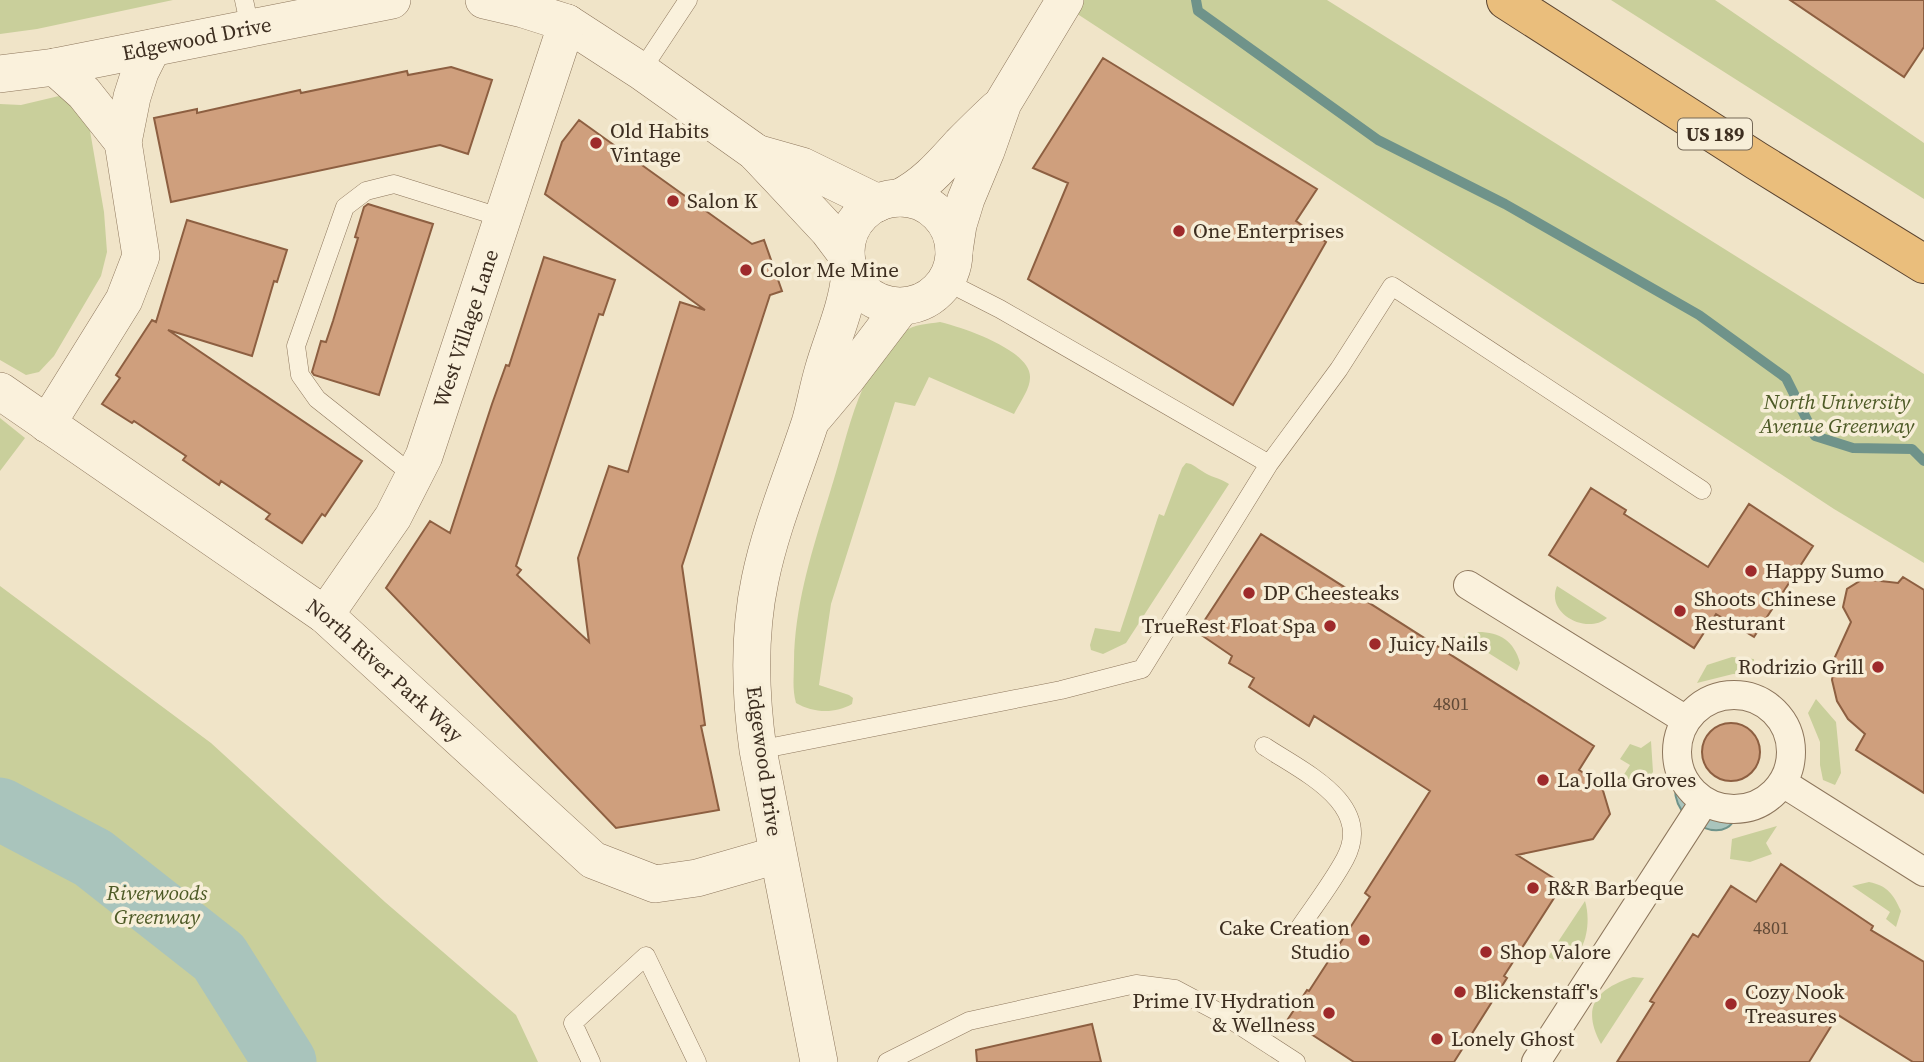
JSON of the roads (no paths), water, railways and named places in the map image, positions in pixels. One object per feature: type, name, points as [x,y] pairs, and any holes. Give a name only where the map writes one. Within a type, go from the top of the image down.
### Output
[{"type":"highway","name":"US 189","points":[[1507,0],[1924,264]]},
{"type":"street","name":"Edgewood Drive","points":[[0,74],[55,67],[152,48],[247,14],[392,0]]},
{"type":"street","points":[[484,0],[523,9],[569,11],[641,71],[755,152],[828,230],[862,292],[880,303],[901,307],[922,302],[939,290],[950,266],[966,199],[1003,103],[1065,0]]},
{"type":"street","name":"West Village Lane","points":[[325,615],[393,517],[424,456],[569,11]]},
{"type":"street","points":[[47,424],[124,300],[141,256],[123,142],[132,97],[152,48]]},
{"type":"street","points":[[55,67],[85,93],[123,142]]},
{"type":"street","points":[[848,264],[850,233],[861,215],[919,187],[943,166],[1003,103]]},
{"type":"street","points":[[755,152],[802,166],[889,200],[919,202],[937,213],[950,231],[950,266]]},
{"type":"street","name":"Edgewood Drive","points":[[819,1062],[758,750],[752,703],[751,664],[758,593],[779,512],[810,422],[829,349],[848,294],[848,264]]},
{"type":"street","name":"Edgewood Drive","points":[[810,422],[901,307]]},
{"type":"street","name":"North River Park Way","points":[[0,391],[325,615],[593,860],[655,884],[698,878],[777,855]]},
{"type":"street","points":[[1468,586],[1686,720]]},
{"type":"street","points":[[1735,694],[1763,702],[1785,723],[1792,753],[1783,783],[1762,803],[1733,811],[1704,802],[1682,780],[1676,749],[1686,720],[1707,701],[1735,694]]},
{"type":"street","points":[[1783,783],[1924,872]]},
{"type":"street","points":[[1536,1062],[1704,802]]},
{"type":"lane","points":[[641,71],[688,0]]},
{"type":"lane","points":[[414,476],[317,399],[300,375],[296,346],[300,333],[345,206],[366,191],[394,184],[503,218]]},
{"type":"lane","points":[[950,266],[1000,309],[1269,464]]},
{"type":"lane","points":[[758,750],[1060,690],[1142,669],[1269,464],[1339,369],[1392,286],[1702,490]]},
{"type":"lane","points":[[1264,746],[1325,787],[1343,803],[1352,822],[1346,857],[1300,927]]},
{"type":"lane","points":[[592,1062],[573,1023],[646,956],[696,1062]]},
{"type":"lane","points":[[887,1062],[969,1021],[1136,984],[1175,989],[1222,1014],[1296,1062]]},
{"type":"water","points":[[1687,776],[1707,797],[1731,800],[1736,806],[1734,820],[1726,828],[1703,828],[1691,821],[1682,810],[1676,797],[1676,781]]},
{"type":"waterway","points":[[1196,0],[1198,11],[1378,140],[1505,204],[1699,315],[1786,378],[1815,436],[1853,448],[1912,449],[1924,461]]},
{"type":"waterway","points":[[0,809],[93,858],[219,957],[285,1062]]},
{"type":"place","name":"Old Habits Vintage","points":[[596,143]]},
{"type":"place","name":"Salon K","points":[[673,201]]},
{"type":"place","name":"One Enterprises","points":[[1179,231]]},
{"type":"place","name":"Color Me Mine","points":[[746,270]]},
{"type":"place","name":"Happy Sumo","points":[[1751,571]]},
{"type":"place","name":"DP Cheesteaks","points":[[1249,593]]},
{"type":"place","name":"Shoots Chinese Resturant","points":[[1680,611]]},
{"type":"place","name":"TrueRest Float Spa","points":[[1330,626]]},
{"type":"place","name":"Juicy Nails","points":[[1375,644]]},
{"type":"place","name":"Rodrizio Grill","points":[[1878,667]]},
{"type":"place","name":"La Jolla Groves","points":[[1543,780]]},
{"type":"place","name":"R&R Barbeque","points":[[1533,888]]},
{"type":"place","name":"Cake Creation Studio","points":[[1364,940]]},
{"type":"place","name":"Shop Valore","points":[[1486,952]]},
{"type":"place","name":"Blickenstaff's","points":[[1460,992]]},
{"type":"place","name":"Cozy Nook Treasures","points":[[1731,1004]]},
{"type":"place","name":"Prime IV Hydration & Wellness","points":[[1329,1013]]},
{"type":"place","name":"Lonely Ghost","points":[[1437,1039]]},
{"type":"park label","name":"North University Avenue Greenway","points":[[1837,414]]},
{"type":"park label","name":"Riverwoods Greenway","points":[[157,905]]}]
